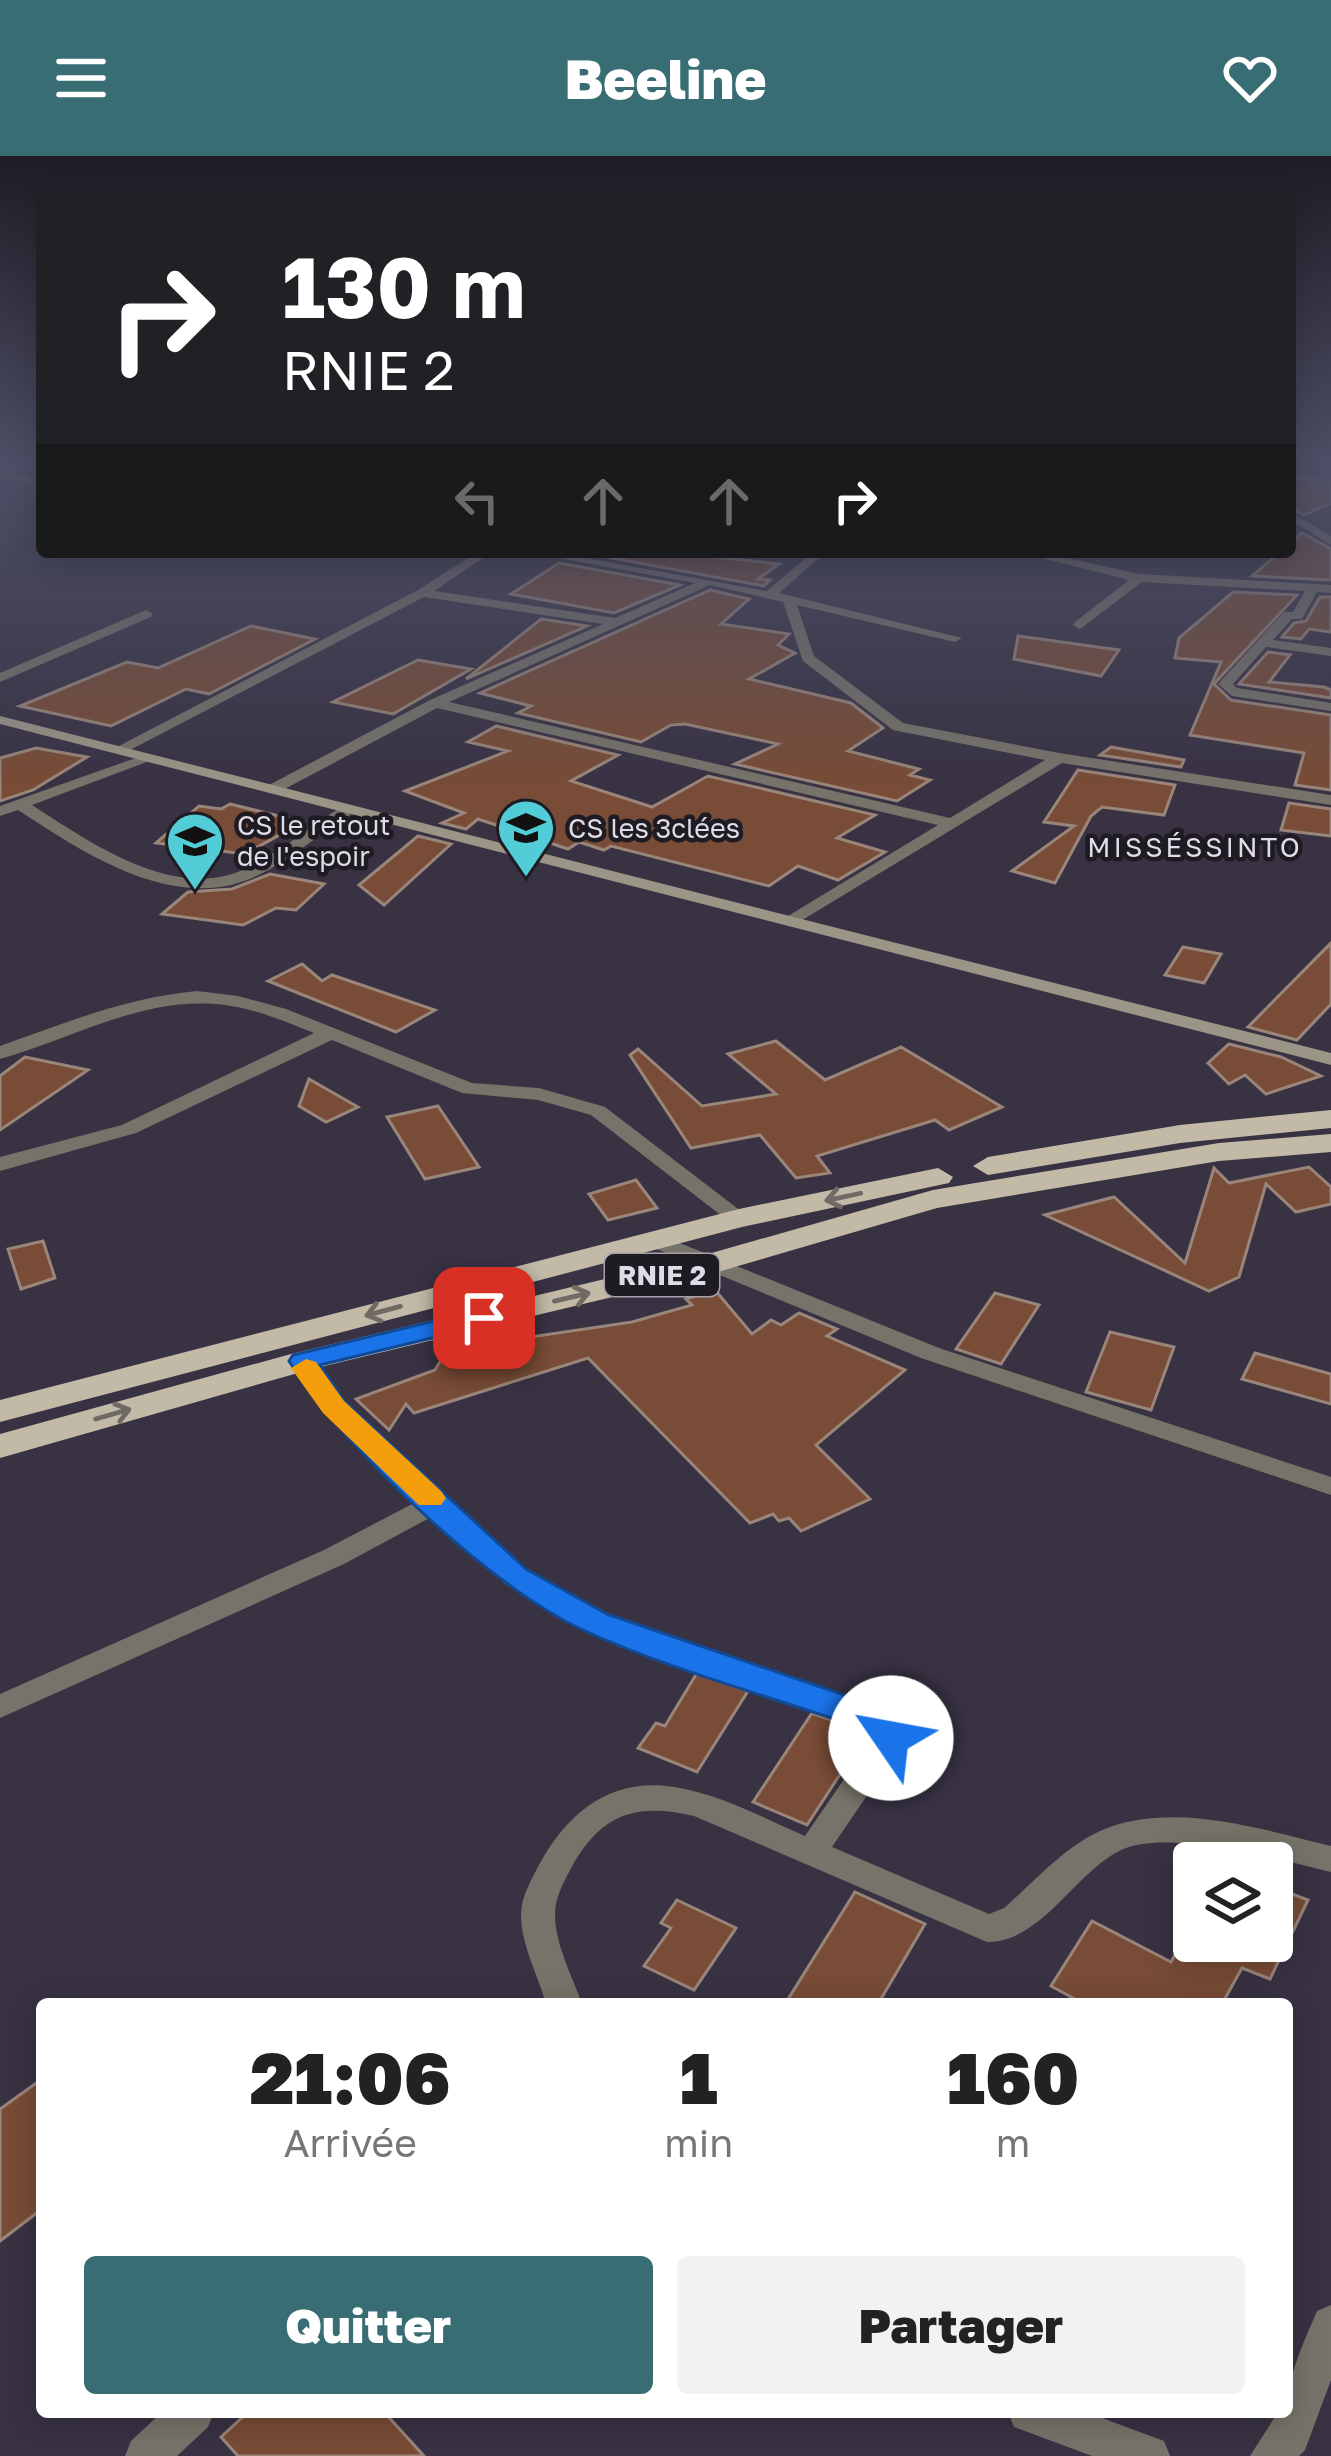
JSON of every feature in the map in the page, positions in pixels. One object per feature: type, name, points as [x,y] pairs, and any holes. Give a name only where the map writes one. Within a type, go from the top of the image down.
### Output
[{"type":"highway","name":"RNIE 2","points":[[0,1411],[739,1219],[1074,1150],[1331,1119]]},
{"type":"highway","name":"RNIE 2","points":[[0,1446],[303,1361],[710,1264],[1011,1183],[1219,1152],[1331,1143]]},
{"type":"main road","points":[[0,720],[1331,1059]]},
{"type":"street","points":[[123,748],[455,571]]},
{"type":"street","points":[[650,571],[955,638]]},
{"type":"street","points":[[770,595],[798,571]]},
{"type":"street","points":[[1110,571],[1139,578],[1331,589]]},
{"type":"street","points":[[1080,625],[1139,578]]},
{"type":"street","points":[[275,788],[435,703],[709,581]]},
{"type":"street","points":[[1313,588],[1297,616],[1289,615],[1225,684],[1227,689],[1331,707]]},
{"type":"street","points":[[422,592],[612,621]]},
{"type":"street","points":[[789,600],[808,658],[898,728],[1331,800]]},
{"type":"street","points":[[0,678],[146,614]]},
{"type":"street","points":[[1264,643],[1331,652]]},
{"type":"street","points":[[435,703],[956,824]]},
{"type":"street","points":[[0,811],[152,757]]},
{"type":"street","points":[[794,920],[1059,758]]},
{"type":"street","points":[[20,804],[121,865],[213,883],[250,872],[349,809]]},
{"type":"street","points":[[0,1053],[113,1016],[210,998],[331,1033],[469,1089],[539,1094],[598,1111],[739,1219]]},
{"type":"street","points":[[0,1164],[129,1129],[331,1033]]},
{"type":"street","points":[[655,1240],[930,1353],[1138,1427],[1331,1486]]},
{"type":"street","points":[[303,1361],[334,1407],[515,1576],[596,1622],[881,1721],[891,1738],[811,1852]]},
{"type":"street","points":[[0,1707],[334,1557],[436,1503]]},
{"type":"street","points":[[562,1998],[538,1915],[541,1894],[562,1853],[592,1815],[631,1796],[663,1794],[987,1928],[1003,1928],[1109,1841],[1135,1832],[1168,1831],[1331,1859]]},
{"type":"street","points":[[1270,2456],[1290,2435],[1331,2326]]},
{"type":"street","points":[[146,2456],[187,2418]]},
{"type":"street","points":[[1045,2418],[1149,2456]]},
{"type":"building","points":[[546,571],[605,571],[680,585],[614,613],[511,594]]},
{"type":"building","points":[[684,571],[769,571],[758,579],[770,580],[764,586]]},
{"type":"building","points":[[1257,571],[1331,571],[1331,580],[1252,576]]},
{"type":"building","points":[[710,590],[749,599],[721,624],[789,634],[778,645],[795,653],[749,679],[851,703],[883,728],[848,751],[919,769],[910,775],[930,780],[897,801],[735,764],[778,744],[685,724],[671,725],[641,742],[518,713],[531,706],[480,693]]},
{"type":"building","points":[[1233,592],[1297,595],[1214,684],[1231,700],[1331,715],[1331,790],[1295,785],[1304,753],[1190,735],[1221,662],[1175,658],[1179,638]]},
{"type":"building","points":[[1320,597],[1331,597],[1331,632],[1309,629],[1301,639],[1282,637],[1294,623],[1306,621]]},
{"type":"building","points":[[541,619],[587,626],[466,679]]},
{"type":"building","points":[[251,626],[315,639],[209,694],[186,689],[111,726],[20,706],[127,662],[158,668]]},
{"type":"building","points":[[1018,636],[1119,650],[1101,676],[1014,659]]},
{"type":"building","points":[[1268,652],[1290,655],[1269,682],[1324,687],[1331,690],[1331,698],[1239,684]]},
{"type":"building","points":[[418,660],[471,669],[393,714],[333,702]]},
{"type":"building","points":[[496,726],[618,755],[571,781],[652,807],[708,776],[875,815],[837,838],[885,852],[838,880],[798,866],[769,886],[611,846],[604,850],[579,842],[568,849],[478,819],[466,829],[442,823],[464,813],[405,791],[508,751],[468,742]]},
{"type":"building","points":[[1111,747],[1184,760],[1181,767],[1100,755]]},
{"type":"building","points":[[36,748],[87,757],[33,790],[0,801],[0,758]]},
{"type":"building","points":[[1078,770],[1175,785],[1164,815],[1102,807],[1091,816],[1055,883],[1012,871],[1074,826],[1044,822]]},
{"type":"building","points":[[1289,803],[1331,809],[1331,836],[1281,830]]},
{"type":"building","points":[[230,804],[303,822],[245,854],[156,843],[199,806],[221,809]]},
{"type":"building","points":[[418,836],[451,844],[384,905],[359,885]]},
{"type":"building","points":[[270,874],[324,884],[296,910],[276,908],[243,925],[162,914],[188,892],[232,889]]},
{"type":"building","points":[[1331,943],[1331,1004],[1297,1040],[1248,1027]]},
{"type":"building","points":[[1183,947],[1221,954],[1204,983],[1165,975]]},
{"type":"building","points":[[302,964],[322,981],[332,975],[435,1010],[396,1032],[268,981]]},
{"type":"building","points":[[776,1041],[825,1080],[901,1047],[1002,1107],[949,1130],[935,1120],[817,1156],[830,1173],[796,1178],[760,1135],[691,1148],[630,1055],[638,1049],[702,1106],[776,1094],[728,1054]]},
{"type":"building","points":[[1229,1044],[1281,1057],[1321,1076],[1266,1094],[1245,1075],[1229,1084],[1208,1063]]},
{"type":"building","points":[[25,1057],[88,1070],[0,1130],[0,1076]]},
{"type":"building","points":[[309,1079],[358,1107],[326,1122],[299,1106]]},
{"type":"building","points":[[438,1106],[479,1167],[425,1179],[387,1117]]},
{"type":"building","points":[[1309,1167],[1331,1187],[1331,1204],[1296,1212],[1266,1184],[1239,1277],[1209,1291],[1045,1215],[1114,1197],[1185,1263],[1214,1168],[1229,1183]]},
{"type":"building","points":[[636,1180],[657,1208],[608,1220],[589,1194]]},
{"type":"building","points":[[43,1241],[55,1278],[21,1289],[8,1249]]},
{"type":"building","points":[[715,1290],[752,1334],[771,1320],[781,1325],[799,1313],[837,1329],[827,1336],[905,1370],[816,1445],[870,1499],[801,1531],[789,1518],[779,1521],[773,1514],[750,1523],[588,1358],[414,1413],[406,1404],[389,1430],[356,1399],[435,1370],[453,1340],[474,1343],[522,1326],[531,1337],[632,1322],[692,1305],[686,1299]]},
{"type":"building","points":[[995,1293],[1039,1305],[1001,1364],[956,1349]]},
{"type":"building","points":[[1110,1332],[1174,1347],[1151,1410],[1086,1392]]},
{"type":"building","points":[[1255,1353],[1331,1374],[1331,1404],[1242,1379]]},
{"type":"building","points":[[697,1673],[748,1691],[697,1772],[638,1748],[656,1723],[665,1726]]},
{"type":"building","points":[[812,1713],[867,1733],[807,1825],[753,1802]]},
{"type":"building","points":[[855,1892],[925,1924],[882,1998],[789,1998]]},
{"type":"building","points":[[1293,1894],[1308,1900],[1293,1931]]},
{"type":"building","points":[[677,1900],[736,1928],[694,1990],[644,1966],[671,1928],[661,1923]]},
{"type":"building","points":[[1092,1921],[1171,1962],[1278,1962],[1270,1979],[1242,1968],[1225,1998],[1073,1998],[1051,1986]]},
{"type":"building","points":[[36,2083],[36,2214],[0,2241],[0,2109]]},
{"type":"building","points":[[242,2418],[389,2418],[424,2456],[238,2456],[221,2437]]},
{"type":"slow traffic","points":[[306,1368],[334,1407],[430,1498]]},
{"type":"place","name":"CS les 3clées","points":[[526,879]]},
{"type":"place","name":"CS le retout de l'espoir","points":[[195,892]]},
{"type":"district","name":"MISSÉSSINTO","points":[[1195,847]]},
{"type":"route","points":[[484,1318],[303,1361],[334,1407],[515,1576],[596,1622],[881,1721],[891,1738]]}]
